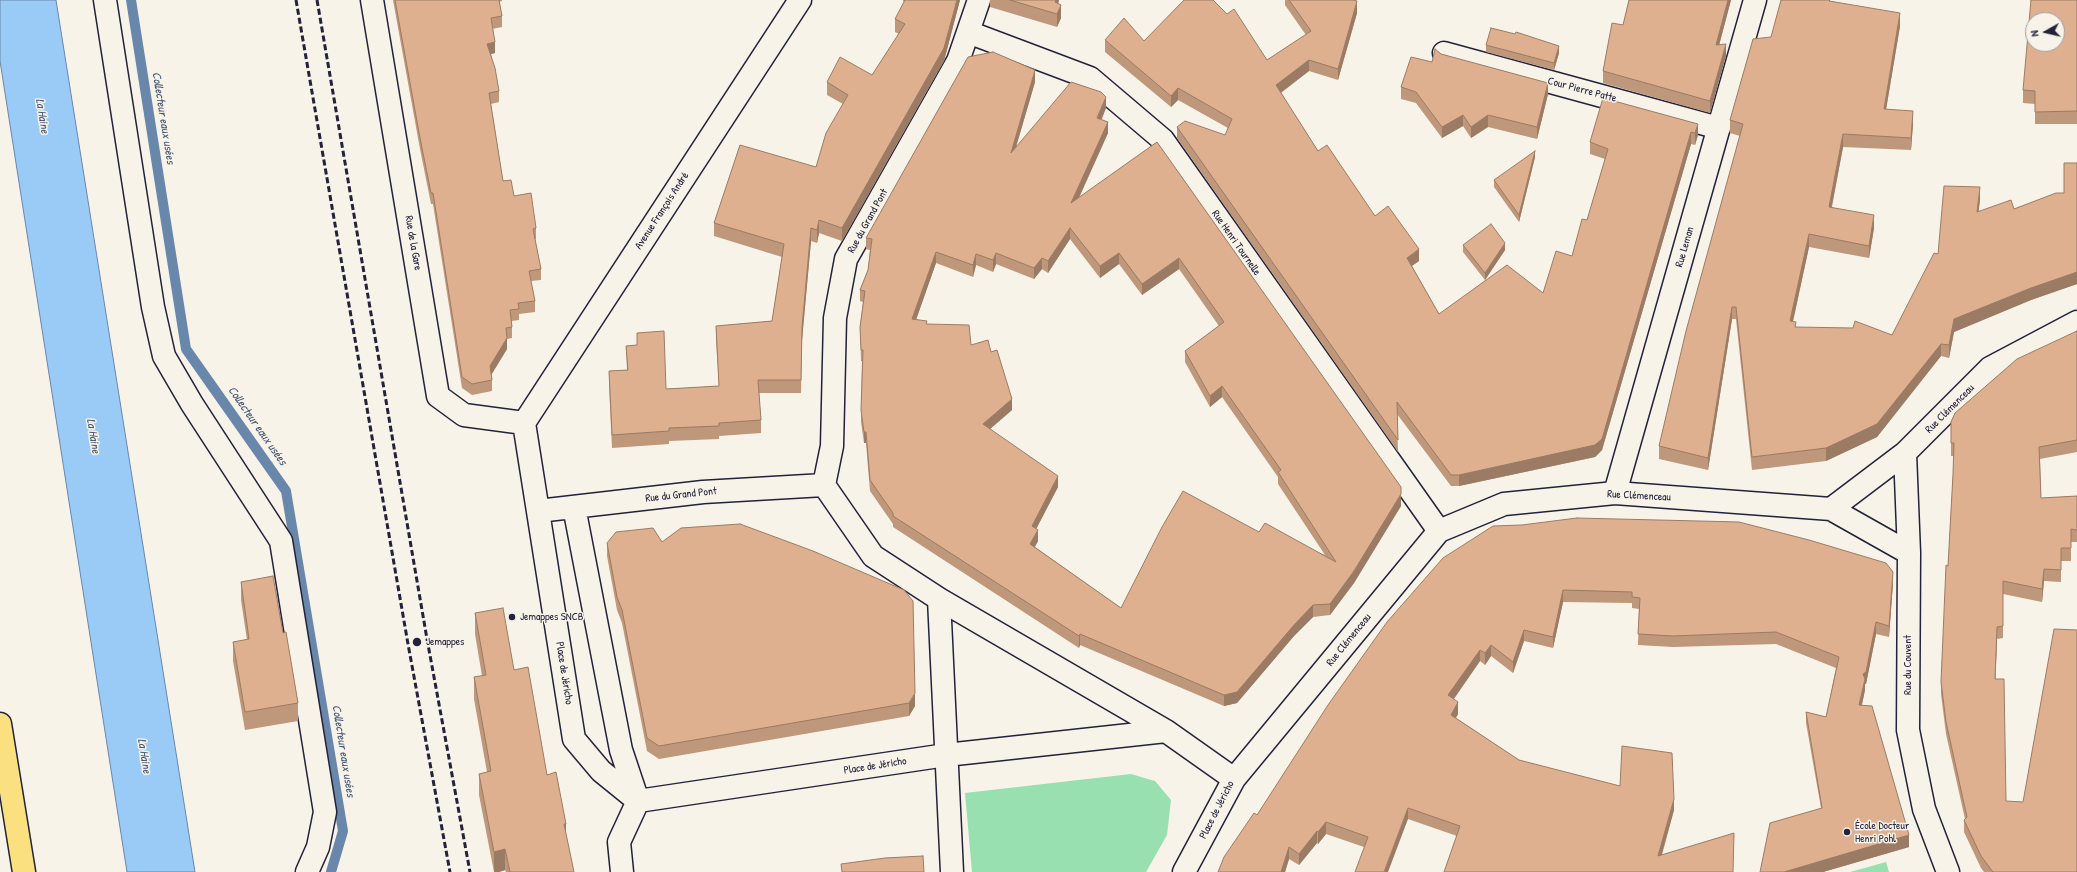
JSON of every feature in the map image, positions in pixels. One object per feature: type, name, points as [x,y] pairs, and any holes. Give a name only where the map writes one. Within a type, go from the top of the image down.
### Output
[{"type":"highway","points":[[0,724],[24,872]]},
{"type":"street","points":[[105,0],[152,300],[164,356],[192,404],[281,541],[325,812],[318,847],[307,872]]},
{"type":"street","name":"Rue de la Gare","points":[[372,0],[438,396],[464,415],[524,422]]},
{"type":"street","name":"Avenue François André","points":[[524,422],[800,0]]},
{"type":"street","name":"Rue du Grand Pont","points":[[538,511],[703,492],[824,485],[832,446],[835,318],[846,259],[958,61],[979,0]]},
{"type":"street","name":"Rue Leman","points":[[1615,493],[1755,0]]},
{"type":"street","name":"Rue Henri Tournelle","points":[[968,32],[1090,78],[1163,140],[1439,530]]},
{"type":"street","name":"Cour Pierre Patte","points":[[1444,53],[1719,128]]},
{"type":"street","name":"Rue Clémenceau","points":[[1234,778],[1439,530],[1504,504],[1615,493],[1831,509],[1905,453],[1990,368],[2077,322]]},
{"type":"street","name":"Place de Jéricho","points":[[524,422],[574,739],[601,771],[638,801],[946,755],[1166,731]]},
{"type":"street","name":"Rue du Couvent","points":[[1905,453],[1909,553],[1908,730],[1924,809],[1948,872]]},
{"type":"street","points":[[824,485],[873,556],[939,599],[952,872]]},
{"type":"street","points":[[574,507],[621,750],[638,801],[619,842],[622,872]]},
{"type":"street","points":[[1831,509],[1909,553]]},
{"type":"street","name":"Place de Jéricho","points":[[939,599],[1166,731],[1234,778],[1184,872]]},
{"type":"green space","points":[[1131,774],[1155,781],[1171,800],[1167,835],[1146,872],[972,872],[965,793]]},
{"type":"green space","points":[[1886,862],[1889,872],[1850,872]]},
{"type":"water","name":"La Haine","points":[[0,0],[56,0],[195,872],[127,872],[0,61]]},
{"type":"building","points":[[395,0],[499,0],[502,16],[491,18],[495,42],[487,44],[495,68],[499,91],[489,93],[503,181],[511,180],[514,196],[531,193],[536,228],[533,229],[541,269],[529,271],[535,301],[518,303],[519,309],[510,310],[512,327],[506,328],[507,338],[490,366],[492,380],[472,384],[462,377],[433,193],[431,193],[420,138]]},
{"type":"building","points":[[905,0],[957,0],[944,48],[842,228],[819,220],[817,230],[811,228],[802,327],[801,380],[758,380],[761,420],[719,423],[719,426],[669,428],[669,431],[612,435],[609,371],[628,370],[626,346],[637,345],[637,333],[664,331],[666,389],[719,386],[716,326],[772,321],[784,244],[714,223],[740,145],[816,167],[826,133],[848,95],[827,82],[840,57],[872,75],[905,24],[895,19]]},
{"type":"building","points":[[1010,0],[1056,0],[1055,2],[1061,5],[1057,14]]},
{"type":"building","points":[[1184,0],[1213,0],[1227,14],[1234,9],[1267,60],[1311,31],[1289,0],[1357,1],[1338,69],[1309,60],[1276,85],[1318,151],[1327,145],[1375,216],[1388,206],[1419,249],[1407,258],[1439,314],[1507,265],[1543,293],[1556,251],[1572,256],[1582,219],[1587,220],[1608,149],[1590,142],[1603,98],[1698,124],[1695,133],[1691,132],[1602,439],[1595,445],[1459,475],[1451,475],[1397,402],[1398,440],[1177,127],[1185,121],[1225,135],[1232,119],[1178,88],[1171,96],[1105,40],[1124,18],[1144,41]]},
{"type":"building","points":[[1629,0],[1728,0],[1716,45],[1726,44],[1710,101],[1603,71],[1612,23],[1623,25]]},
{"type":"building","points":[[1781,0],[1830,0],[1829,1],[1900,13],[1884,109],[1913,111],[1911,138],[1843,134],[1829,207],[1874,215],[1869,246],[1809,234],[1790,321],[1796,322],[1795,327],[1853,328],[1855,321],[1892,335],[1934,253],[1938,254],[1944,186],[1980,187],[1977,212],[2011,200],[2014,209],[2056,193],[2064,193],[2064,163],[2077,163],[2077,272],[2031,288],[1954,319],[1949,345],[1941,344],[1877,424],[1826,448],[1752,457],[1736,307],[1732,307],[1708,458],[1659,446],[1686,331],[1743,124],[1730,120],[1753,39],[1771,37]]},
{"type":"building","points":[[2031,0],[2077,0],[2077,111],[2035,112],[2035,91],[2023,90],[2026,52],[2065,52],[2065,12],[2030,12]]},
{"type":"building","points":[[1491,28],[1515,34],[1516,32],[1559,46],[1554,63],[1486,45]]},
{"type":"building","points":[[1435,49],[1441,54],[1548,83],[1537,127],[1488,115],[1471,127],[1463,115],[1442,127],[1416,92],[1401,87],[1411,57],[1432,62]]},
{"type":"building","points":[[993,52],[1035,70],[1011,153],[1071,82],[1101,92],[1106,97],[1097,118],[1108,122],[1071,203],[1157,142],[1401,487],[1401,494],[1354,571],[1330,604],[1313,605],[1237,692],[1224,695],[1080,634],[1079,636],[893,516],[893,513],[870,480],[866,432],[864,432],[861,410],[863,350],[861,350],[860,327],[865,291],[860,290],[868,270],[872,239],[866,238],[968,57]],"holes":[[[1070,228],[1100,266],[1119,253],[1142,284],[1179,258],[1224,322],[1185,351],[1210,396],[1222,386],[1281,470],[1278,472],[1336,562],[1265,523],[1259,532],[1183,491],[1162,527],[1121,608],[1030,544],[1038,530],[1032,526],[1058,476],[983,424],[1012,399],[997,350],[991,352],[988,340],[971,345],[969,325],[926,324],[927,321],[912,319],[936,252],[973,265],[976,254],[993,260],[996,253],[1034,268],[1042,258],[1048,261]]]},
{"type":"building","points":[[1535,151],[1519,215],[1494,180]]},
{"type":"building","points":[[1491,224],[1505,243],[1485,273],[1463,245]]},
{"type":"building","points":[[2077,331],[2077,440],[2039,447],[2041,498],[2077,496],[2077,530],[2071,529],[2071,548],[2061,548],[2061,570],[2044,569],[2042,589],[2003,581],[2003,626],[1997,627],[1995,679],[2004,679],[2006,801],[2023,802],[2054,629],[2077,630],[2077,872],[1993,872],[1981,856],[1964,820],[1967,817],[1946,722],[1941,682],[1946,565],[1948,566],[1953,474],[1954,443],[1951,443],[1951,422],[1955,413],[2017,359]]},
{"type":"building","points":[[1577,518],[1739,522],[1809,540],[1886,563],[1893,572],[1889,626],[1876,622],[1866,672],[1863,674],[1865,679],[1859,705],[1872,706],[1909,835],[1784,872],[1760,872],[1770,823],[1822,808],[1806,712],[1826,717],[1839,657],[1776,632],[1673,636],[1638,634],[1640,598],[1632,597],[1632,592],[1563,590],[1553,637],[1524,630],[1513,662],[1491,645],[1485,653],[1480,650],[1448,695],[1458,702],[1451,715],[1519,760],[1620,786],[1622,746],[1672,753],[1674,799],[1658,856],[1734,833],[1733,872],[1444,872],[1460,826],[1408,808],[1384,872],[1355,872],[1368,837],[1326,822],[1299,854],[1289,847],[1281,872],[1218,872],[1224,857],[1254,813],[1257,815],[1328,705],[1387,622],[1443,558],[1493,526],[1522,525]]},
{"type":"building","points":[[740,524],[813,551],[904,590],[913,601],[915,693],[909,703],[659,746],[647,738],[622,610],[617,597],[607,543],[616,532],[653,528],[662,542],[681,528]]},
{"type":"building","points":[[273,576],[283,633],[286,632],[298,703],[245,712],[233,642],[249,639],[241,582]]},
{"type":"building","points":[[503,608],[514,670],[528,667],[547,775],[556,772],[566,824],[564,824],[574,872],[510,872],[505,849],[494,852],[479,774],[491,771],[474,677],[486,675],[475,613]]},
{"type":"building","points":[[923,856],[924,872],[842,872],[841,864],[885,858]]},
{"type":"waterway","name":"Collecteur eaux usées","points":[[131,0],[186,349],[286,491],[343,831],[331,872]]},
{"type":"railway","points":[[296,0],[408,644],[450,872]]},
{"type":"railway","points":[[317,0],[427,639],[470,872]]},
{"type":"place","name":"Jemappes SNCB","points":[[512,617]]},
{"type":"place","name":"Jemappes","points":[[417,642]]},
{"type":"place","name":"École Docteur Henri Pohl","points":[[1847,832]]}]
